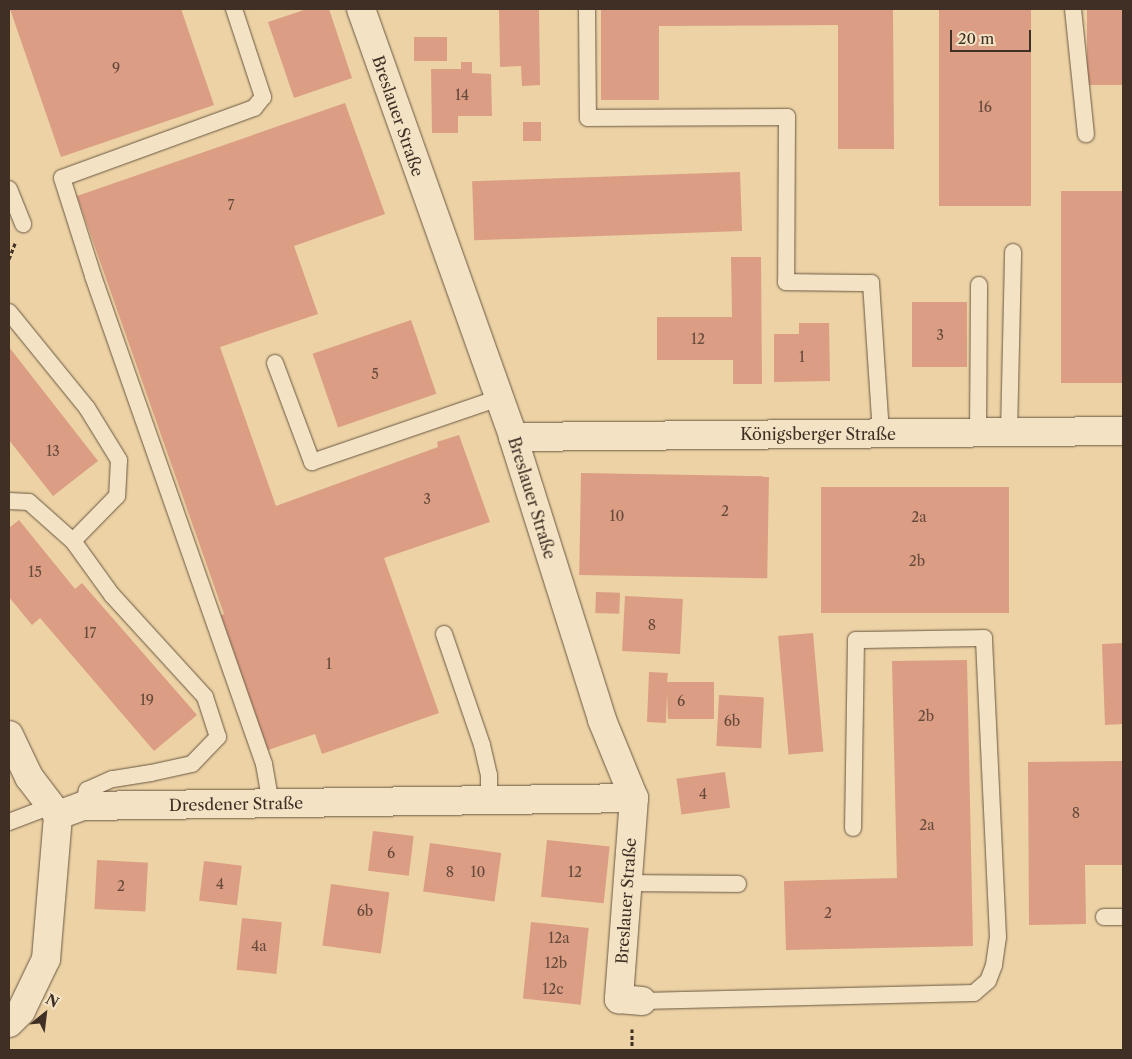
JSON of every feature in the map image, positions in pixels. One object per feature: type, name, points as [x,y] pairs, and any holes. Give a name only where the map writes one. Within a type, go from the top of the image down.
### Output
[{"type":"street","name":"Breslauer Straße","points":[[361,9],[513,437],[602,720],[634,798],[627,883],[631,1000]]},
{"type":"street","name":"Königsberger Straße","points":[[513,437],[978,434],[1123,431]]},
{"type":"street","points":[[9,735],[29,777],[55,811],[46,959],[21,1012],[9,1022]]},
{"type":"street","name":"Dresdener Straße","points":[[55,811],[83,806],[634,798]]},
{"type":"lane","points":[[234,9],[263,97],[254,108],[62,178],[93,276],[264,764],[271,804]]},
{"type":"lane","points":[[587,9],[588,118],[787,117],[786,282],[871,283],[881,434]]},
{"type":"lane","points":[[1072,9],[1086,134]]},
{"type":"lane","points":[[9,189],[23,224]]},
{"type":"lane","points":[[1008,433],[1013,252]]},
{"type":"lane","points":[[978,434],[979,285]]},
{"type":"lane","points":[[9,312],[87,408],[120,460],[117,496],[73,541]]},
{"type":"lane","points":[[275,363],[312,462],[499,398]]},
{"type":"lane","points":[[9,501],[29,502],[73,541],[112,595],[205,697],[218,737],[192,764],[151,774],[112,779],[87,790],[83,806]]},
{"type":"lane","points":[[444,634],[482,745],[489,775],[489,800]]},
{"type":"lane","points":[[631,1000],[974,993],[988,982],[994,966],[998,937],[984,638],[856,640],[853,828]]},
{"type":"lane","points":[[9,822],[55,811]]},
{"type":"lane","points":[[627,883],[738,884]]},
{"type":"lane","points":[[1104,917],[1123,917]]},
{"type":"building","points":[[10,9],[181,9],[214,105],[61,157]]},
{"type":"building","points":[[307,9],[329,9],[352,78],[294,98],[268,22]]},
{"type":"building","points":[[499,9],[539,9],[540,85],[522,86],[521,66],[500,67]]},
{"type":"building","points":[[601,9],[893,9],[894,149],[838,149],[838,25],[659,26],[659,100],[601,100]]},
{"type":"building","points":[[939,9],[1031,9],[1031,206],[939,206]]},
{"type":"building","points":[[1087,9],[1123,9],[1123,85],[1087,85]]},
{"type":"building","points":[[414,37],[447,37],[447,61],[414,61]]},
{"type":"building","points":[[461,62],[472,62],[472,73],[491,74],[492,116],[458,116],[458,133],[432,133],[431,69],[461,69]]},
{"type":"building","points":[[345,103],[385,214],[294,246],[318,314],[220,347],[276,506],[438,447],[437,442],[459,435],[490,522],[384,558],[439,713],[322,754],[315,734],[268,750],[221,615],[224,614],[77,196]]},
{"type":"building","points":[[523,122],[541,122],[541,141],[523,141]]},
{"type":"building","points":[[740,172],[742,231],[474,240],[472,181]]},
{"type":"building","points":[[1061,191],[1123,191],[1123,383],[1061,383]]},
{"type":"building","points":[[731,257],[761,257],[762,384],[733,384],[733,360],[657,360],[657,317],[732,317]]},
{"type":"building","points":[[912,302],[967,302],[967,367],[912,367]]},
{"type":"building","points":[[411,320],[436,394],[338,428],[313,354]]},
{"type":"building","points":[[799,323],[829,323],[830,381],[774,382],[774,334],[799,334]]},
{"type":"building","points":[[9,347],[98,461],[53,496],[9,440]]},
{"type":"building","points":[[581,473],[769,476],[767,578],[579,575]]},
{"type":"building","points":[[821,487],[1009,487],[1009,613],[821,613]]},
{"type":"building","points":[[19,520],[75,589],[82,583],[197,715],[154,751],[40,618],[32,625],[9,597],[9,528]]},
{"type":"building","points":[[596,592],[620,593],[619,614],[595,613]]},
{"type":"building","points":[[625,596],[683,599],[680,654],[622,651]]},
{"type":"building","points":[[813,633],[823,752],[789,755],[778,636]]},
{"type":"building","points":[[1123,643],[1123,724],[1105,725],[1102,644]]},
{"type":"building","points":[[967,660],[973,946],[786,950],[784,881],[897,878],[892,661]]},
{"type":"building","points":[[649,672],[668,673],[667,682],[714,682],[714,719],[668,719],[667,693],[666,723],[647,722]]},
{"type":"building","points":[[719,695],[764,697],[761,748],[716,746]]},
{"type":"building","points":[[1123,761],[1123,865],[1085,865],[1086,924],[1029,925],[1028,762]]},
{"type":"building","points":[[725,772],[730,808],[681,814],[676,779]]},
{"type":"building","points":[[373,831],[414,836],[409,876],[368,871]]},
{"type":"building","points":[[547,840],[610,847],[604,903],[541,897]]},
{"type":"building","points":[[430,843],[501,853],[494,902],[423,892]]},
{"type":"building","points":[[97,860],[148,863],[145,912],[94,909]]},
{"type":"building","points":[[204,861],[242,866],[237,905],[199,901]]},
{"type":"building","points":[[331,884],[389,892],[381,954],[322,945]]},
{"type":"building","points":[[242,918],[282,922],[276,974],[237,970]]},
{"type":"building","points":[[531,922],[589,928],[581,1005],[523,999]]}]
